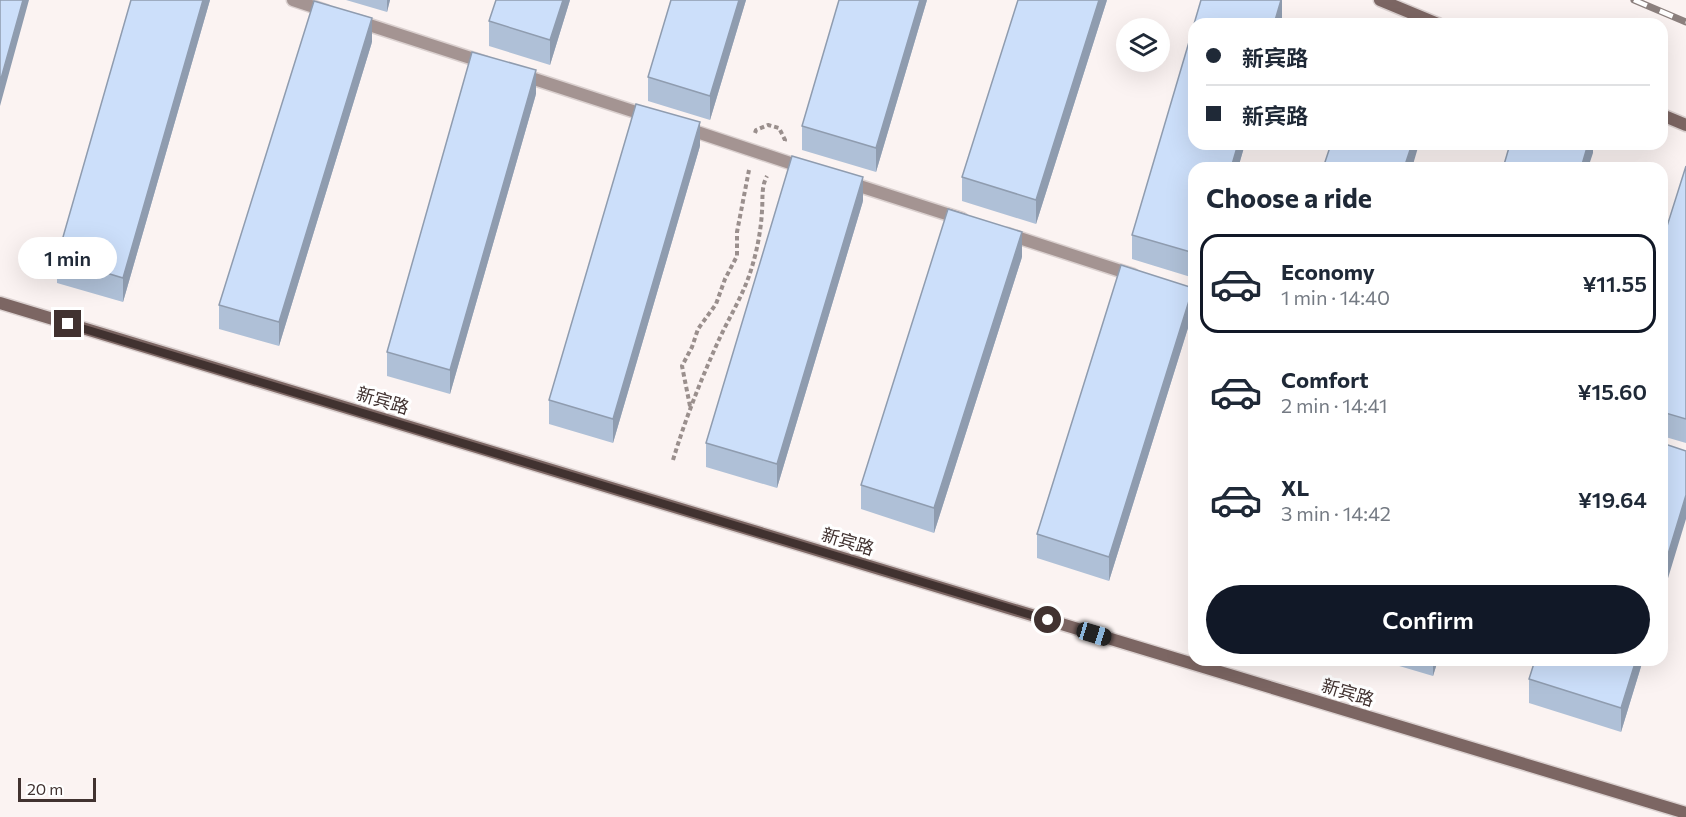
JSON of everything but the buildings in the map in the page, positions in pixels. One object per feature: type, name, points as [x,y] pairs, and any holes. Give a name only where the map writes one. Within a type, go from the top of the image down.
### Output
[{"type":"street","points":[[293,0],[1149,280]]},
{"type":"street","points":[[1380,0],[1424,18]]},
{"type":"street","points":[[1668,118],[1686,125]]},
{"type":"street","name":"新宾路","points":[[0,303],[1188,662]]},
{"type":"street","name":"新宾路","points":[[1200,666],[1686,813]]},
{"type":"path","points":[[673,460],[690,406],[752,269],[759,238],[762,183],[785,140],[779,128],[768,125],[756,130],[737,232],[737,256],[724,279],[716,304],[698,329],[682,366],[690,406]]},
{"type":"railway","points":[[1634,0],[1686,22]]},
{"type":"route","points":[[68,324],[1048,620]]}]
